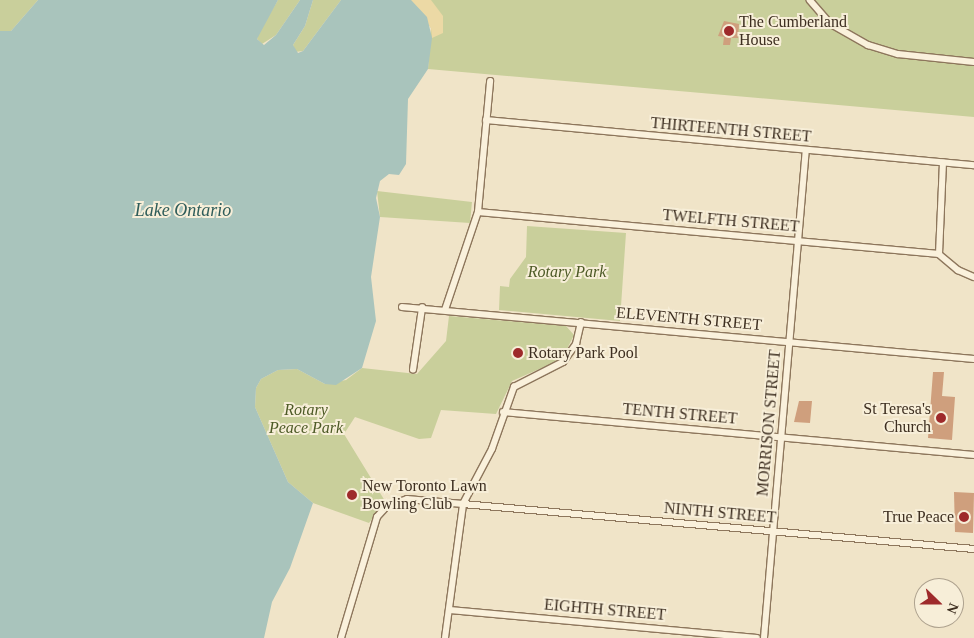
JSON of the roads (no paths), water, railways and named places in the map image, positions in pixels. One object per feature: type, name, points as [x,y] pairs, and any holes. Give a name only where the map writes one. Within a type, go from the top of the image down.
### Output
[{"type":"street","points":[[810,0],[840,31],[868,45],[898,54],[974,62]]},
{"type":"street","points":[[445,310],[478,212],[490,82]]},
{"type":"street","name":"THIRTEENTH STREET","points":[[486,120],[974,165]]},
{"type":"street","name":"MORRISON STREET","points":[[764,638],[806,151]]},
{"type":"street","points":[[943,162],[939,254],[958,270],[974,277]]},
{"type":"street","name":"TWELFTH STREET","points":[[478,212],[939,254]]},
{"type":"street","name":"ELEVENTH STREET","points":[[402,307],[974,359]]},
{"type":"street","points":[[413,370],[422,308]]},
{"type":"street","points":[[444,638],[450,610],[463,504],[492,449],[503,412],[518,383],[551,370],[567,358],[579,338],[581,323]]},
{"type":"street","name":"TENTH STREET","points":[[503,412],[974,455]]},
{"type":"street","name":"NINTH STREET","points":[[341,638],[371,532],[382,511],[407,499],[974,549]]},
{"type":"street","name":"EIGHTH STREET","points":[[450,610],[757,638]]},
{"type":"water","name":"Lake Ontario","points":[[38,0],[278,0],[257,39],[264,45],[276,35],[300,0],[313,0],[305,26],[293,45],[298,53],[303,51],[341,0],[411,0],[427,17],[432,38],[428,69],[408,99],[406,164],[399,175],[389,174],[380,181],[376,198],[380,217],[371,277],[376,321],[362,368],[336,385],[325,384],[297,369],[278,370],[261,379],[256,388],[255,407],[288,482],[313,503],[290,568],[272,602],[264,638],[0,638],[0,31],[11,31]]},
{"type":"place","name":"The Cumberland House","points":[[729,31]]},
{"type":"place","name":"Rotary Park Pool","points":[[518,353]]},
{"type":"place","name":"St Teresa's Church","points":[[941,418]]},
{"type":"place","name":"New Toronto Lawn Bowling Club","points":[[352,495]]},
{"type":"place","name":"True Peace","points":[[964,517]]},
{"type":"park label","name":"Rotary Park","points":[[567,272]]},
{"type":"park label","name":"Rotary Peace Park","points":[[306,419]]}]
